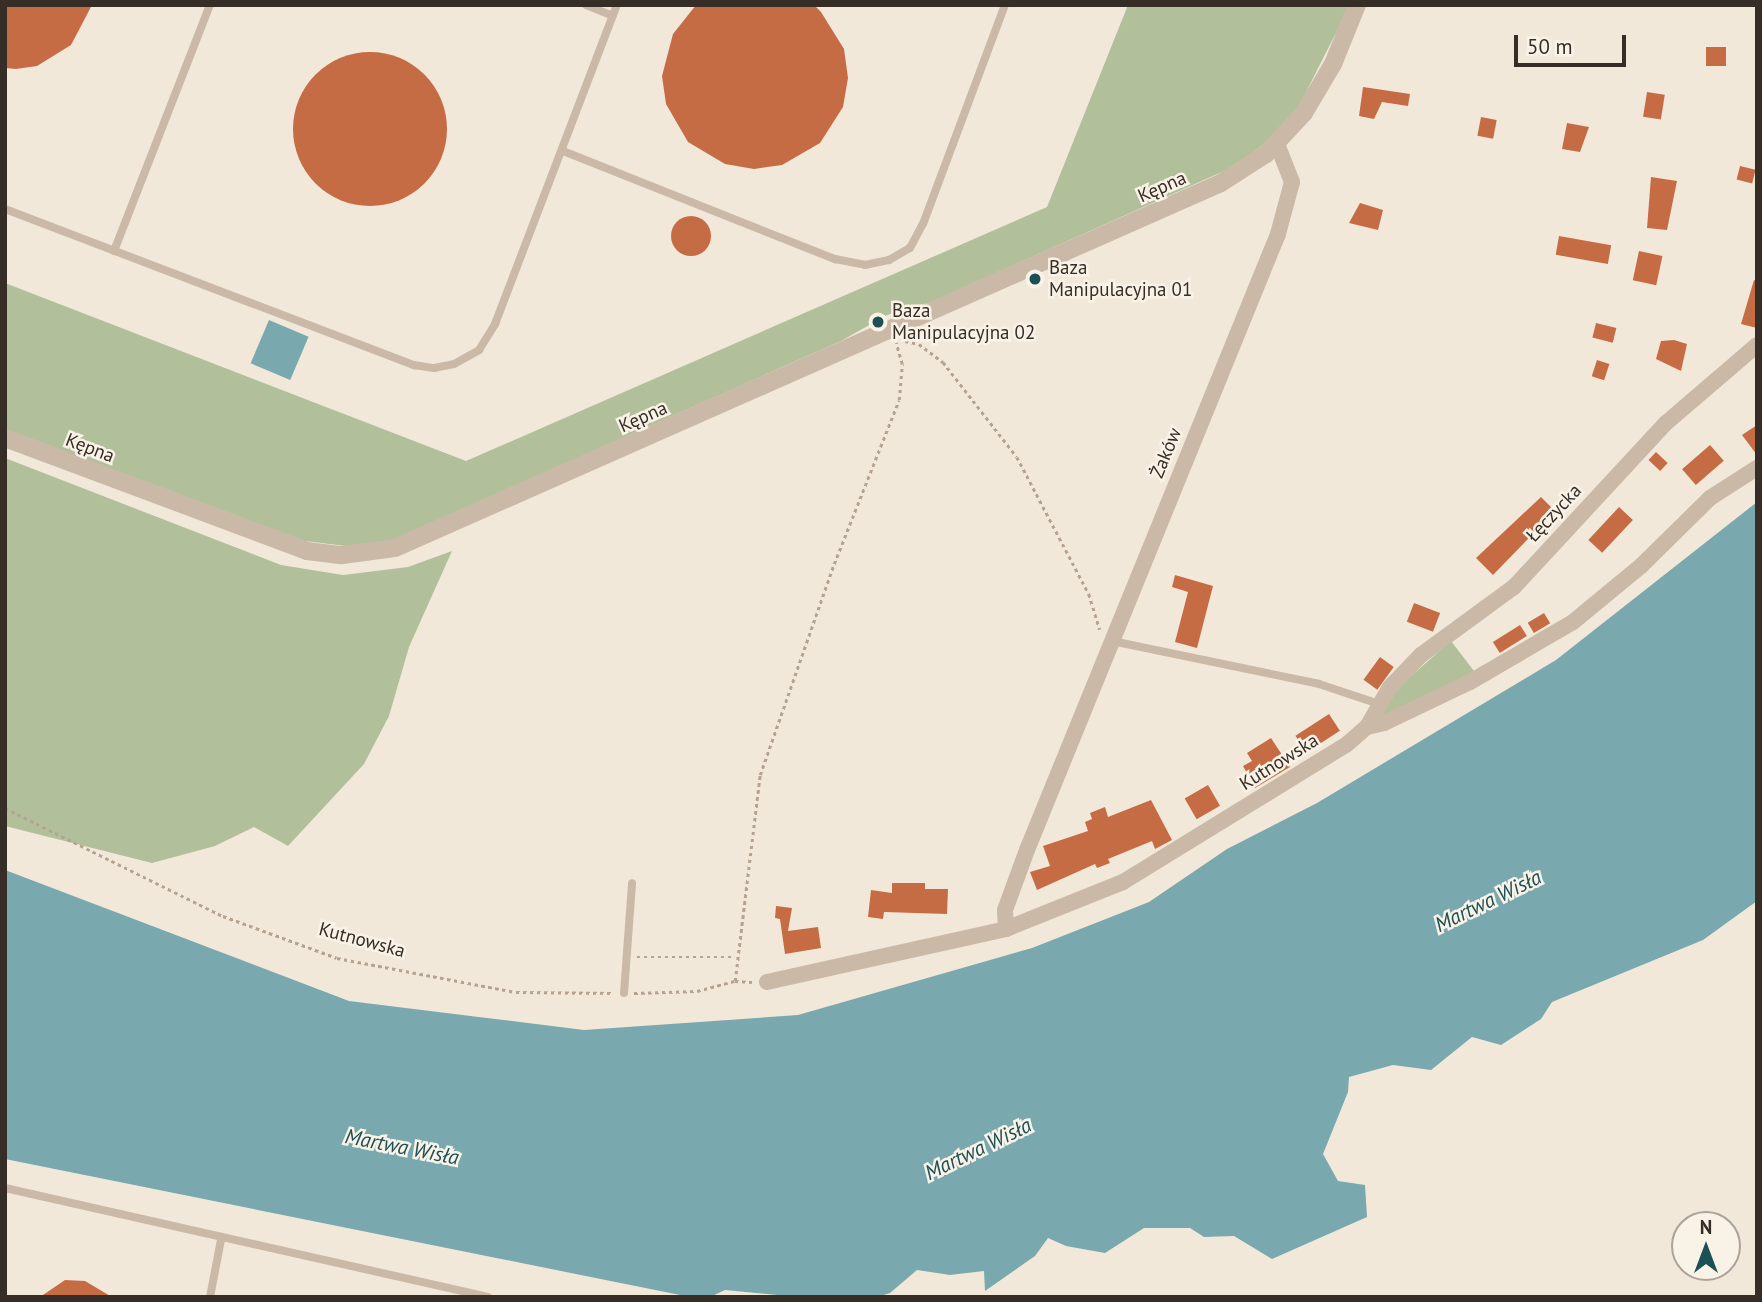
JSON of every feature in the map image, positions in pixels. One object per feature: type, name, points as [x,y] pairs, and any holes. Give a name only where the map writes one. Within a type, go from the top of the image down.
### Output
[{"type":"street","points":[[1277,144],[1324,82],[1357,5]]},
{"type":"street","name":"Kępna","points":[[5,439],[307,551],[342,555],[395,548],[1200,193],[1251,165],[1277,144]]},
{"type":"street","name":"Żaków","points":[[1006,929],[1008,900],[1278,234],[1292,182],[1277,144]]},
{"type":"street","name":"Łęczycka","points":[[1367,727],[1379,704],[1421,655],[1514,587],[1665,423],[1757,345]]},
{"type":"street","name":"Kutnowska","points":[[767,982],[1006,929],[1123,882],[1346,746],[1367,727],[1384,723],[1470,681],[1573,622],[1641,566],[1710,498],[1757,468]]},
{"type":"lane","points":[[114,251],[210,5]]},
{"type":"lane","points":[[586,5],[613,16]]},
{"type":"lane","points":[[5,209],[414,365],[444,367],[472,356],[490,334],[563,151],[617,5]]},
{"type":"lane","points":[[563,151],[835,259],[865,265],[889,260],[910,248],[923,224],[1005,5]]},
{"type":"lane","points":[[1112,641],[1319,684],[1379,704]]},
{"type":"lane","points":[[624,993],[632,883]]},
{"type":"lane","points":[[5,1188],[221,1240],[488,1297]]},
{"type":"lane","points":[[211,1297],[221,1240]]},
{"type":"path","points":[[627,957],[735,957],[760,775],[834,564],[899,400],[902,364],[894,339],[919,344],[943,362],[1017,457],[1089,594],[1099,626],[1112,641]]},
{"type":"path","name":"Kutnowska","points":[[5,808],[223,916],[337,958],[516,992],[624,993],[697,991],[735,981],[735,957]]},
{"type":"green space","points":[[1128,5],[1350,5],[1299,106],[1268,141],[1233,167],[931,302],[887,315],[841,341],[390,541],[346,546],[297,540],[5,430],[5,283],[466,461],[1047,207]]},
{"type":"green space","points":[[5,458],[281,565],[343,575],[408,567],[452,551],[409,647],[389,716],[364,764],[288,846],[254,827],[215,846],[152,863],[5,826]]},
{"type":"green space","points":[[1451,641],[1474,671],[1386,719],[1380,711],[1403,683]]},
{"type":"water","points":[[269,320],[309,337],[290,380],[251,363]]},
{"type":"water","name":"Martwa Wisła","points":[[1757,502],[1757,901],[1703,940],[1552,1002],[1541,1019],[1501,1045],[1472,1037],[1431,1070],[1393,1065],[1349,1077],[1348,1092],[1323,1154],[1338,1181],[1365,1185],[1367,1217],[1272,1259],[1234,1236],[1204,1237],[1190,1228],[1144,1228],[1105,1253],[1066,1246],[1048,1238],[1035,1256],[985,1291],[984,1271],[950,1275],[917,1270],[890,1293],[877,1297],[798,1297],[725,1290],[710,1297],[690,1297],[5,1159],[5,870],[349,1001],[584,1030],[798,1015],[1032,948],[1149,902],[1227,849],[1317,803],[1556,660]]},
{"type":"building","points":[[5,5],[92,5],[71,45],[37,66],[16,69],[5,68]]},
{"type":"building","points":[[696,5],[814,5],[821,12],[844,49],[848,78],[843,107],[820,143],[782,165],[754,169],[725,164],[688,142],[666,104],[662,76],[673,34]]},
{"type":"building","points":[[1706,47],[1726,47],[1726,66],[1706,66]]},
{"type":"building","points":[[370,52],[399,58],[424,75],[441,100],[447,129],[441,158],[424,183],[399,200],[370,206],[341,200],[316,183],[299,158],[293,129],[299,100],[316,75],[341,58]]},
{"type":"building","points":[[1363,87],[1410,94],[1408,106],[1382,102],[1374,119],[1359,116]]},
{"type":"building","points":[[1647,92],[1665,95],[1661,120],[1643,117]]},
{"type":"building","points":[[1481,117],[1497,120],[1493,139],[1477,136]]},
{"type":"building","points":[[1567,123],[1589,127],[1580,152],[1562,149]]},
{"type":"building","points":[[1740,166],[1756,170],[1752,183],[1737,180]]},
{"type":"building","points":[[1651,177],[1677,181],[1667,230],[1647,228]]},
{"type":"building","points":[[1360,203],[1383,210],[1378,230],[1349,223]]},
{"type":"building","points":[[691,216],[699,217],[705,222],[710,228],[710,244],[705,250],[699,255],[691,256],[683,255],[677,250],[672,244],[671,236],[672,228],[677,222],[683,217]]},
{"type":"building","points":[[1559,236],[1611,245],[1608,264],[1556,255]]},
{"type":"building","points":[[1639,251],[1662,256],[1656,285],[1633,280]]},
{"type":"building","points":[[1754,280],[1757,281],[1757,328],[1741,324]]},
{"type":"building","points":[[1596,323],[1616,328],[1613,343],[1592,338]]},
{"type":"building","points":[[1674,340],[1687,344],[1681,371],[1656,359],[1661,341]]},
{"type":"building","points":[[1597,360],[1609,364],[1604,380],[1592,376]]},
{"type":"building","points":[[1757,425],[1757,455],[1742,435]]},
{"type":"building","points":[[1710,445],[1724,461],[1696,485],[1682,469]]},
{"type":"building","points":[[1656,452],[1668,463],[1660,471],[1648,460]]},
{"type":"building","points":[[1541,497],[1555,511],[1493,575],[1476,558]]},
{"type":"building","points":[[1619,507],[1633,520],[1602,553],[1588,540]]},
{"type":"building","points":[[1175,575],[1213,586],[1197,648],[1175,642],[1188,592],[1172,587]]},
{"type":"building","points":[[1414,603],[1440,613],[1433,632],[1407,622]]},
{"type":"building","points":[[1544,613],[1550,623],[1534,633],[1528,623]]},
{"type":"building","points":[[1520,625],[1527,636],[1500,653],[1493,642]]},
{"type":"building","points":[[1380,657],[1394,667],[1377,690],[1364,680]]},
{"type":"building","points":[[1329,714],[1340,731],[1306,753],[1295,736]]},
{"type":"building","points":[[1271,738],[1290,767],[1255,788],[1243,766],[1252,761],[1247,753]]},
{"type":"building","points":[[1208,785],[1220,806],[1197,819],[1185,798]]},
{"type":"building","points":[[1151,800],[1172,840],[1155,849],[1152,841],[1108,859],[1110,863],[1097,868],[1095,864],[1037,890],[1030,872],[1050,866],[1043,846],[1088,831],[1085,822],[1092,819],[1090,813],[1105,807],[1108,817]]},
{"type":"building","points":[[892,883],[925,883],[925,889],[948,889],[947,914],[884,912],[883,919],[868,917],[871,890],[892,893]]},
{"type":"building","points":[[776,906],[792,908],[788,931],[818,927],[821,948],[785,954],[780,919],[775,918]]},
{"type":"building","points":[[65,1280],[85,1281],[112,1297],[40,1297]]},
{"type":"place","name":"Baza Manipulacyjna 01","points":[[1035,279]]},
{"type":"place","name":"Baza Manipulacyjna 02","points":[[878,322]]}]
